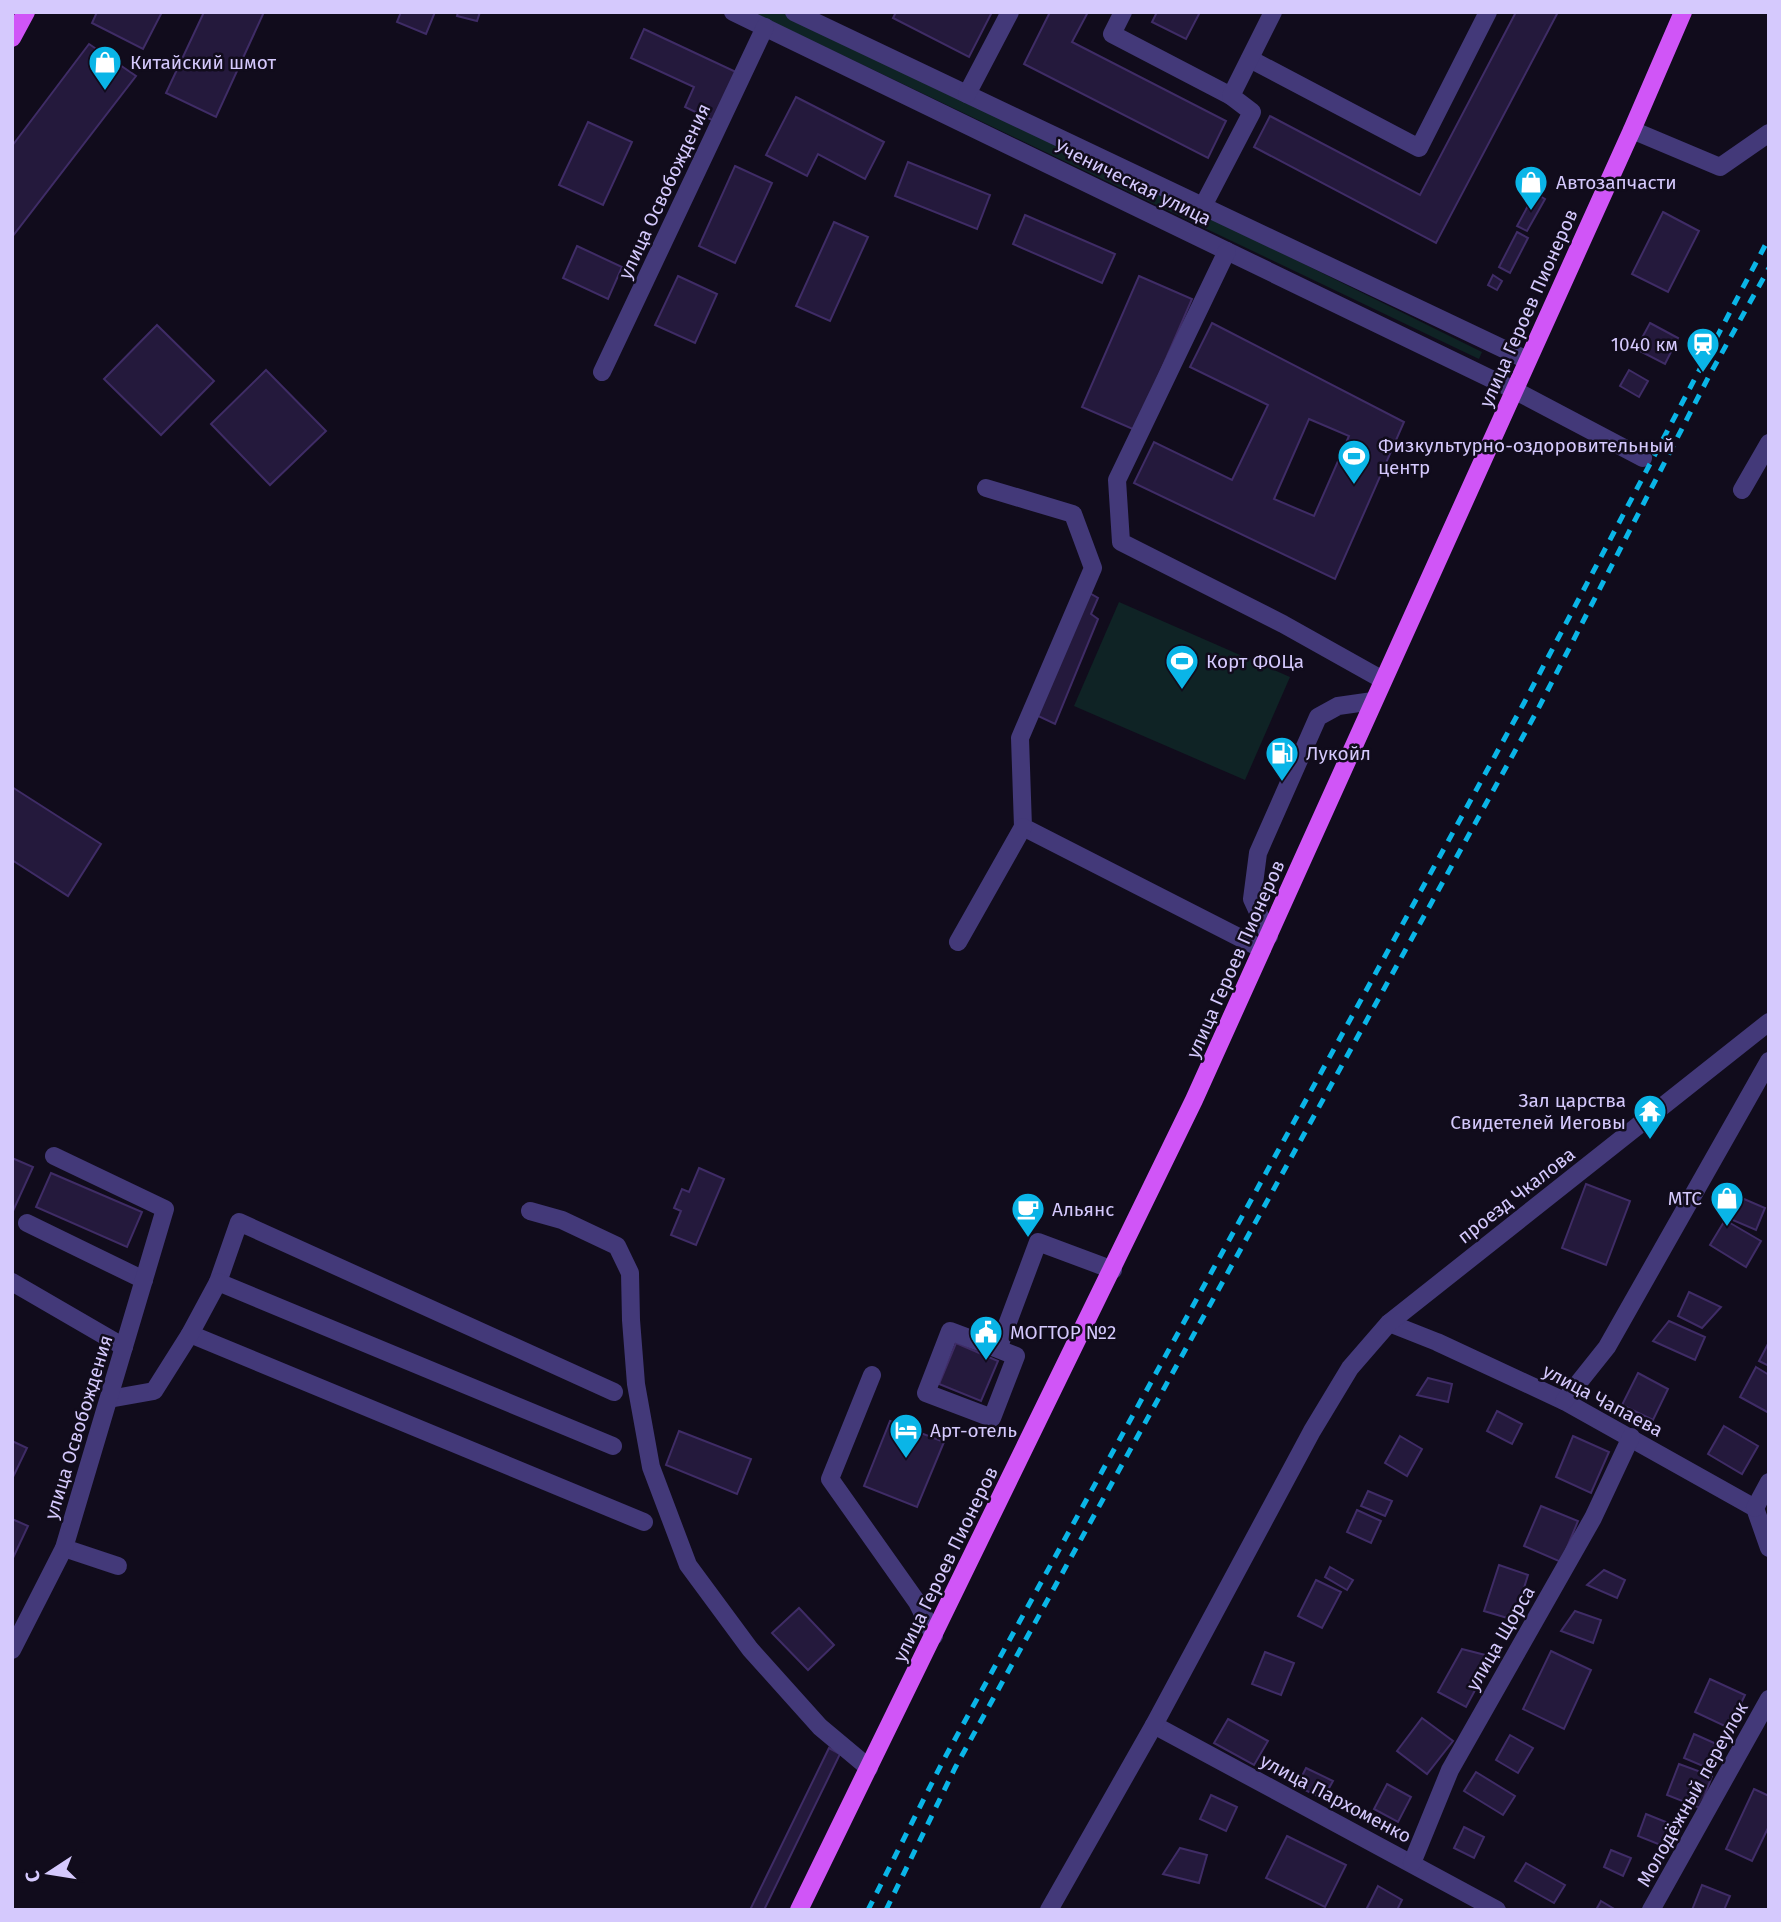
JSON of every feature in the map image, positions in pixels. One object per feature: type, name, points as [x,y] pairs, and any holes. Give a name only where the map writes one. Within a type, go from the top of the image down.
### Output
[{"type":"main road","points":[[12,38],[26,12]]},
{"type":"main road","name":"улица Героев Пионеров","points":[[799,1910],[1194,1100],[1683,12]]},
{"type":"street","name":"Ученическая улица","points":[[733,12],[1514,390],[1643,458]]},
{"type":"street","name":"Ученическая улица","points":[[794,12],[1527,360]]},
{"type":"street","points":[[967,94],[1010,12]]},
{"type":"street","points":[[1123,12],[1112,34],[1231,96],[1252,112],[1203,206]]},
{"type":"street","points":[[1231,96],[1273,12]]},
{"type":"street","points":[[1250,59],[1419,148],[1488,12]]},
{"type":"street","name":"улица Освобождения","points":[[602,372],[765,27]]},
{"type":"street","points":[[1632,130],[1720,167],[1769,133]]},
{"type":"street","points":[[1227,251],[1117,480],[1121,542],[1283,624],[1383,680]]},
{"type":"street","points":[[1742,490],[1769,443]]},
{"type":"street","points":[[958,942],[1023,827],[1020,738],[1093,568],[1073,514],[986,488]]},
{"type":"street","points":[[1266,942],[1252,899],[1258,853],[1318,717],[1338,706],[1373,701]]},
{"type":"street","points":[[1023,827],[1266,942]]},
{"type":"street","name":"проезд Чкалова","points":[[1389,1323],[1769,1022]]},
{"type":"street","points":[[1564,1401],[1607,1347],[1769,1061]]},
{"type":"street","name":"улица Освобождения","points":[[12,1650],[64,1548],[165,1209],[54,1156]]},
{"type":"street","points":[[530,1211],[562,1220],[617,1246],[630,1273],[636,1384],[651,1467],[688,1564],[750,1649],[820,1727],[869,1768]]},
{"type":"street","points":[[109,1399],[155,1391],[218,1282],[239,1222],[614,1392]]},
{"type":"street","points":[[27,1223],[144,1280]]},
{"type":"street","points":[[998,1349],[1038,1242],[1113,1270]]},
{"type":"street","points":[[218,1282],[613,1446]]},
{"type":"street","points":[[12,1283],[124,1347]]},
{"type":"street","points":[[1049,1910],[1154,1725],[1312,1431],[1350,1367],[1389,1323]]},
{"type":"street","name":"улица Чапаева","points":[[1389,1323],[1437,1342],[1564,1401],[1755,1508]]},
{"type":"street","points":[[950,1331],[998,1349],[1016,1356],[992,1418],[926,1393],[950,1331]]},
{"type":"street","points":[[190,1334],[644,1522]]},
{"type":"street","points":[[872,1374],[830,1479],[917,1602],[934,1636]]},
{"type":"street","name":"улица Щорса","points":[[1412,1863],[1450,1770],[1593,1518],[1631,1437]]},
{"type":"street","points":[[1769,1482],[1755,1508],[1769,1548]]},
{"type":"street","points":[[64,1548],[118,1566]]},
{"type":"street","name":"Молодёжный переулок","points":[[1651,1910],[1769,1699]]},
{"type":"street","name":"улица Пархоменко","points":[[1154,1725],[1497,1910]]},
{"type":"green space","points":[[752,12],[794,12],[1482,352],[1479,359]]},
{"type":"green space","name":"Корт ФОЦа","points":[[1119,602],[1290,677],[1245,780],[1074,706]]},
{"type":"building","points":[[97,12],[162,12],[143,49],[92,23]]},
{"type":"building","points":[[204,12],[264,12],[216,117],[166,93]]},
{"type":"building","points":[[401,12],[435,12],[426,34],[397,22]]},
{"type":"building","points":[[458,12],[480,12],[477,21],[457,16]]},
{"type":"building","points":[[896,12],[992,12],[969,57],[893,18]]},
{"type":"building","points":[[1050,12],[1088,12],[1072,42],[1226,121],[1208,158],[1024,64]]},
{"type":"building","points":[[1157,12],[1200,12],[1186,39],[1152,22]]},
{"type":"building","points":[[1516,12],[1558,12],[1436,243],[1254,147],[1270,116],[1420,195]]},
{"type":"building","points":[[644,29],[736,72],[714,121],[685,107],[694,87],[631,58]]},
{"type":"building","points":[[89,44],[136,76],[12,237],[12,146]]},
{"type":"building","points":[[796,97],[884,142],[865,179],[818,154],[807,176],[766,155]]},
{"type":"building","points":[[588,122],[632,142],[603,205],[559,185]]},
{"type":"building","points":[[908,162],[990,195],[977,229],[895,196]]},
{"type":"building","points":[[735,166],[772,183],[735,263],[699,246]]},
{"type":"building","name":"Автозапчасти","points":[[1535,193],[1545,199],[1527,231],[1517,226]]},
{"type":"building","points":[[1663,212],[1699,231],[1668,292],[1632,274]]},
{"type":"building","points":[[1025,215],[1115,254],[1102,283],[1013,244]]},
{"type":"building","points":[[834,222],[868,237],[830,321],[796,306]]},
{"type":"building","points":[[1517,232],[1528,238],[1510,273],[1499,267]]},
{"type":"building","points":[[577,246],[622,267],[608,299],[563,278]]},
{"type":"building","points":[[1493,275],[1502,281],[1497,290],[1488,285]]},
{"type":"building","points":[[678,276],[717,294],[695,343],[655,325]]},
{"type":"building","points":[[1139,276],[1192,299],[1135,430],[1082,407]]},
{"type":"building","points":[[1212,323],[1404,422],[1335,579],[1134,483],[1154,442],[1232,480],[1268,405],[1190,367]],"holes":[[[1309,419],[1349,436],[1314,516],[1274,499]]]},
{"type":"building","points":[[1650,323],[1678,338],[1665,364],[1636,349]]},
{"type":"building","points":[[157,325],[214,381],[161,435],[104,379]]},
{"type":"building","points":[[266,370],[326,431],[270,485],[211,424]]},
{"type":"building","points":[[1629,370],[1648,381],[1639,397],[1620,386]]},
{"type":"building","points":[[1086,591],[1098,598],[1091,614],[1098,619],[1055,724],[1036,715]]},
{"type":"building","points":[[12,787],[101,844],[68,896],[12,860]]},
{"type":"building","points":[[12,1158],[33,1167],[13,1211],[12,1210]]},
{"type":"building","points":[[699,1168],[724,1179],[696,1245],[671,1235],[681,1211],[674,1208],[682,1189],[689,1192]]},
{"type":"building","points":[[51,1173],[142,1212],[127,1247],[36,1207]]},
{"type":"building","points":[[1586,1184],[1630,1201],[1606,1265],[1562,1248]]},
{"type":"building","points":[[1737,1196],[1765,1208],[1756,1230],[1728,1218]]},
{"type":"building","points":[[1725,1220],[1761,1241],[1746,1267],[1710,1245]]},
{"type":"building","points":[[1689,1292],[1721,1307],[1702,1328],[1678,1316]]},
{"type":"building","points":[[1669,1321],[1705,1337],[1695,1360],[1653,1341]]},
{"type":"building","points":[[1769,1342],[1769,1366],[1759,1361]]},
{"type":"building","points":[[956,1343],[998,1361],[981,1401],[939,1384]]},
{"type":"building","points":[[1756,1367],[1769,1375],[1769,1413],[1740,1397]]},
{"type":"building","points":[[1638,1373],[1668,1389],[1653,1420],[1622,1405]]},
{"type":"building","points":[[1428,1378],[1452,1384],[1448,1402],[1417,1395]]},
{"type":"building","points":[[1497,1411],[1522,1424],[1512,1444],[1487,1431]]},
{"type":"building","points":[[890,1421],[944,1442],[917,1507],[864,1486]]},
{"type":"building","points":[[1724,1426],[1758,1446],[1742,1474],[1708,1454]]},
{"type":"building","points":[[679,1431],[751,1459],[737,1494],[666,1465]]},
{"type":"building","points":[[1400,1436],[1422,1449],[1407,1476],[1385,1463]]},
{"type":"building","points":[[1573,1436],[1609,1452],[1591,1493],[1556,1477]]},
{"type":"building","points":[[12,1441],[27,1448],[13,1477],[12,1476]]},
{"type":"building","points":[[1368,1491],[1392,1501],[1385,1516],[1361,1506]]},
{"type":"building","points":[[1541,1506],[1578,1521],[1561,1562],[1524,1546]]},
{"type":"building","points":[[1357,1510],[1381,1521],[1371,1543],[1347,1532]]},
{"type":"building","points":[[12,1519],[28,1526],[12,1560]]},
{"type":"building","points":[[1499,1565],[1528,1575],[1514,1620],[1484,1611]]},
{"type":"building","points":[[1330,1567],[1353,1580],[1347,1590],[1325,1577]]},
{"type":"building","points":[[1604,1570],[1625,1580],[1617,1598],[1587,1585]]},
{"type":"building","points":[[1316,1580],[1341,1592],[1322,1628],[1298,1616]]},
{"type":"building","points":[[799,1608],[834,1645],[808,1670],[772,1633]]},
{"type":"building","points":[[1575,1611],[1601,1620],[1593,1643],[1561,1631]]},
{"type":"building","points":[[1462,1649],[1493,1657],[1466,1707],[1438,1692]]},
{"type":"building","points":[[1551,1651],[1591,1670],[1564,1729],[1523,1709]]},
{"type":"building","points":[[1265,1652],[1294,1663],[1281,1695],[1252,1684]]},
{"type":"building","points":[[1710,1679],[1745,1695],[1729,1728],[1695,1712]]},
{"type":"building","points":[[1422,1718],[1453,1741],[1427,1774],[1397,1751]]},
{"type":"building","points":[[1228,1719],[1268,1741],[1254,1765],[1214,1743]]},
{"type":"building","points":[[1694,1734],[1721,1746],[1710,1769],[1684,1758]]},
{"type":"building","points":[[1510,1735],[1533,1748],[1518,1773],[1496,1760]]},
{"type":"building","points":[[829,1748],[840,1754],[764,1910],[750,1910]]},
{"type":"building","points":[[1679,1764],[1712,1776],[1700,1808],[1667,1795]]},
{"type":"building","points":[[1306,1768],[1333,1781],[1323,1799],[1297,1786]]},
{"type":"building","points":[[1476,1772],[1515,1796],[1503,1815],[1464,1791]]},
{"type":"building","points":[[1387,1784],[1411,1797],[1398,1822],[1374,1809]]},
{"type":"building","points":[[1754,1789],[1769,1796],[1769,1826],[1752,1861],[1726,1849]]},
{"type":"building","points":[[1211,1795],[1237,1807],[1226,1831],[1200,1819]]},
{"type":"building","points":[[1646,1814],[1671,1824],[1663,1846],[1638,1836]]},
{"type":"building","points":[[1464,1827],[1484,1837],[1474,1858],[1454,1848]]},
{"type":"building","points":[[1287,1836],[1346,1865],[1325,1907],[1266,1878]]},
{"type":"building","points":[[1180,1848],[1207,1855],[1199,1883],[1163,1874]]},
{"type":"building","points":[[1611,1850],[1631,1858],[1623,1876],[1604,1867]]},
{"type":"building","points":[[1526,1863],[1565,1885],[1554,1903],[1515,1881]]},
{"type":"building","points":[[1702,1885],[1730,1896],[1724,1910],[1692,1910]]},
{"type":"building","points":[[1378,1886],[1402,1900],[1397,1910],[1366,1910]]},
{"type":"building","points":[[1601,1901],[1616,1910],[1596,1910]]},
{"type":"railway","points":[[868,1910],[943,1761],[1524,703],[1769,238]]},
{"type":"railway","points":[[886,1910],[955,1768],[1537,711],[1709,376],[1769,268]]},
{"type":"place","name":"Китайский шмот","points":[[105,92]]},
{"type":"place","name":"Автозапчасти","points":[[1531,212]]},
{"type":"place","name":"1040 км","points":[[1703,374]]},
{"type":"place","name":"Физкультурно-оздоровительный центр","points":[[1354,486]]},
{"type":"place","name":"Корт ФОЦа","points":[[1182,691]]},
{"type":"place","name":"Лукойл","points":[[1282,783]]},
{"type":"place","name":"Зал царства Свидетелей Иеговы","points":[[1650,1141]]},
{"type":"place","name":"МТС","points":[[1727,1228]]},
{"type":"place","name":"Альянс","points":[[1028,1239]]},
{"type":"place","name":"МОГТОР №2","points":[[986,1362]]},
{"type":"place","name":"Арт-отель","points":[[906,1460]]}]
